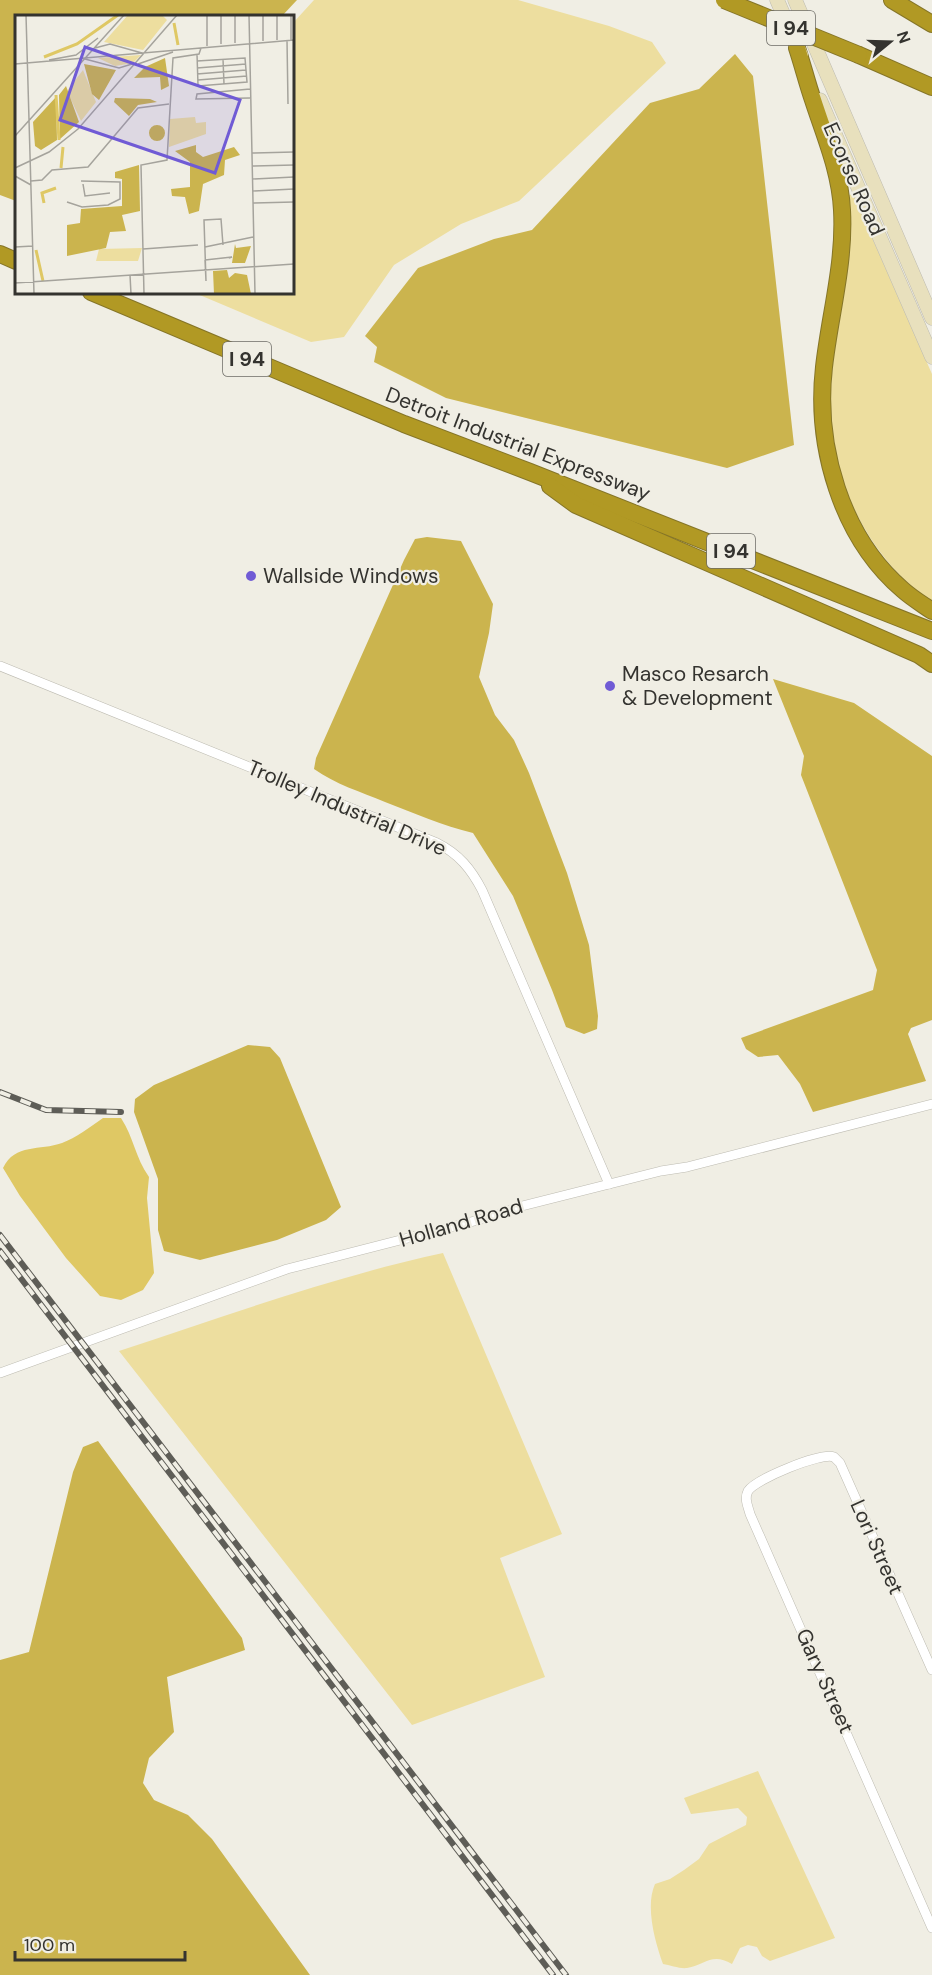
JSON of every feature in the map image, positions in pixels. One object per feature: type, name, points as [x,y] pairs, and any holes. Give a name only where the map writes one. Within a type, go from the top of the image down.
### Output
[{"type":"highway","name":"I 94","points":[[724,0],[932,87]]},
{"type":"highway","points":[[892,0],[932,24]]},
{"type":"highway","points":[[798,48],[838,176],[842,208],[843,242],[824,368],[822,401],[824,435],[830,467],[842,502],[857,532],[878,564],[902,590],[932,611]]},
{"type":"highway","points":[[0,254],[15,261]]},
{"type":"highway","name":"Detroit Industrial Expressway","points":[[96,294],[404,424],[932,631]]},
{"type":"highway","points":[[530,472],[576,505],[919,655],[932,664]]},
{"type":"main road","name":"Ecorse Road","points":[[777,0],[932,357]]},
{"type":"main road","name":"Ecorse Road","points":[[795,0],[932,318]]},
{"type":"street","name":"Trolley Industrial Drive","points":[[0,666],[437,843],[457,855],[465,862],[482,890],[609,1184]]},
{"type":"street","name":"Holland Road","points":[[0,1373],[287,1269],[490,1217],[522,1206],[661,1171],[687,1167],[932,1104]]},
{"type":"street","name":"Lori Street","points":[[802,1464],[830,1455],[840,1463],[932,1670]]},
{"type":"street","name":"Gary Street","points":[[802,1464],[756,1484],[747,1494],[746,1502],[932,1928]]},
{"type":"shaded area","points":[[0,0],[297,0],[283,15],[15,15],[15,201],[0,195]]},
{"type":"shaded area","points":[[314,0],[518,0],[609,26],[652,42],[666,63],[519,201],[461,224],[394,265],[344,337],[311,342],[197,294],[294,294],[294,22]]},
{"type":"shaded area","points":[[735,54],[753,76],[794,445],[727,468],[446,398],[374,362],[377,347],[365,336],[418,268],[494,239],[532,230],[650,103],[699,89]]},
{"type":"shaded area","points":[[853,194],[932,374],[932,603],[908,583],[868,535],[853,507],[834,448],[831,385],[847,267],[849,195]]},
{"type":"shaded area","points":[[427,537],[461,541],[493,604],[479,677],[495,715],[514,740],[529,773],[567,873],[589,945],[598,1016],[597,1029],[584,1034],[566,1027],[513,896],[473,833],[440,823],[358,791],[314,769],[316,758],[404,560],[415,539]]},
{"type":"shaded area","points":[[773,679],[854,703],[932,756],[932,1020],[911,1028],[908,1034],[926,1081],[813,1112],[800,1084],[778,1055],[758,1057],[746,1049],[741,1038],[873,990],[877,970],[801,775],[804,756]]},
{"type":"shaded area","points":[[248,1045],[270,1047],[280,1058],[341,1207],[326,1220],[277,1240],[200,1260],[164,1251],[158,1230],[158,1179],[134,1112],[135,1099],[154,1085]]},
{"type":"shaded area","points":[[103,1118],[121,1118],[149,1177],[147,1198],[154,1273],[143,1290],[121,1300],[100,1296],[66,1258],[20,1196],[3,1168],[8,1160],[21,1151],[67,1141]]},
{"type":"shaded area","points":[[443,1253],[562,1534],[500,1558],[545,1677],[412,1725],[119,1351],[320,1285]]},
{"type":"shaded area","points":[[98,1441],[242,1638],[245,1650],[167,1677],[174,1732],[149,1758],[143,1783],[154,1800],[188,1815],[212,1839],[310,1975],[0,1975],[0,1660],[29,1652],[73,1472],[83,1447]]},
{"type":"shaded area","points":[[758,1771],[835,1938],[770,1961],[762,1956],[757,1947],[748,1945],[740,1948],[732,1964],[714,1959],[687,1968],[663,1964],[654,1935],[651,1913],[655,1884],[670,1879],[699,1859],[709,1844],[746,1825],[747,1817],[738,1808],[691,1814],[684,1798]]},
{"type":"railway","points":[[0,1092],[46,1110],[121,1112]]},
{"type":"railway","points":[[0,1235],[566,1975]]},
{"type":"railway","points":[[0,1251],[553,1975]]},
{"type":"place","name":"Wallside Windows","points":[[251,576]]},
{"type":"place","name":"Masco Resarch & Development","points":[[610,686]]}]
